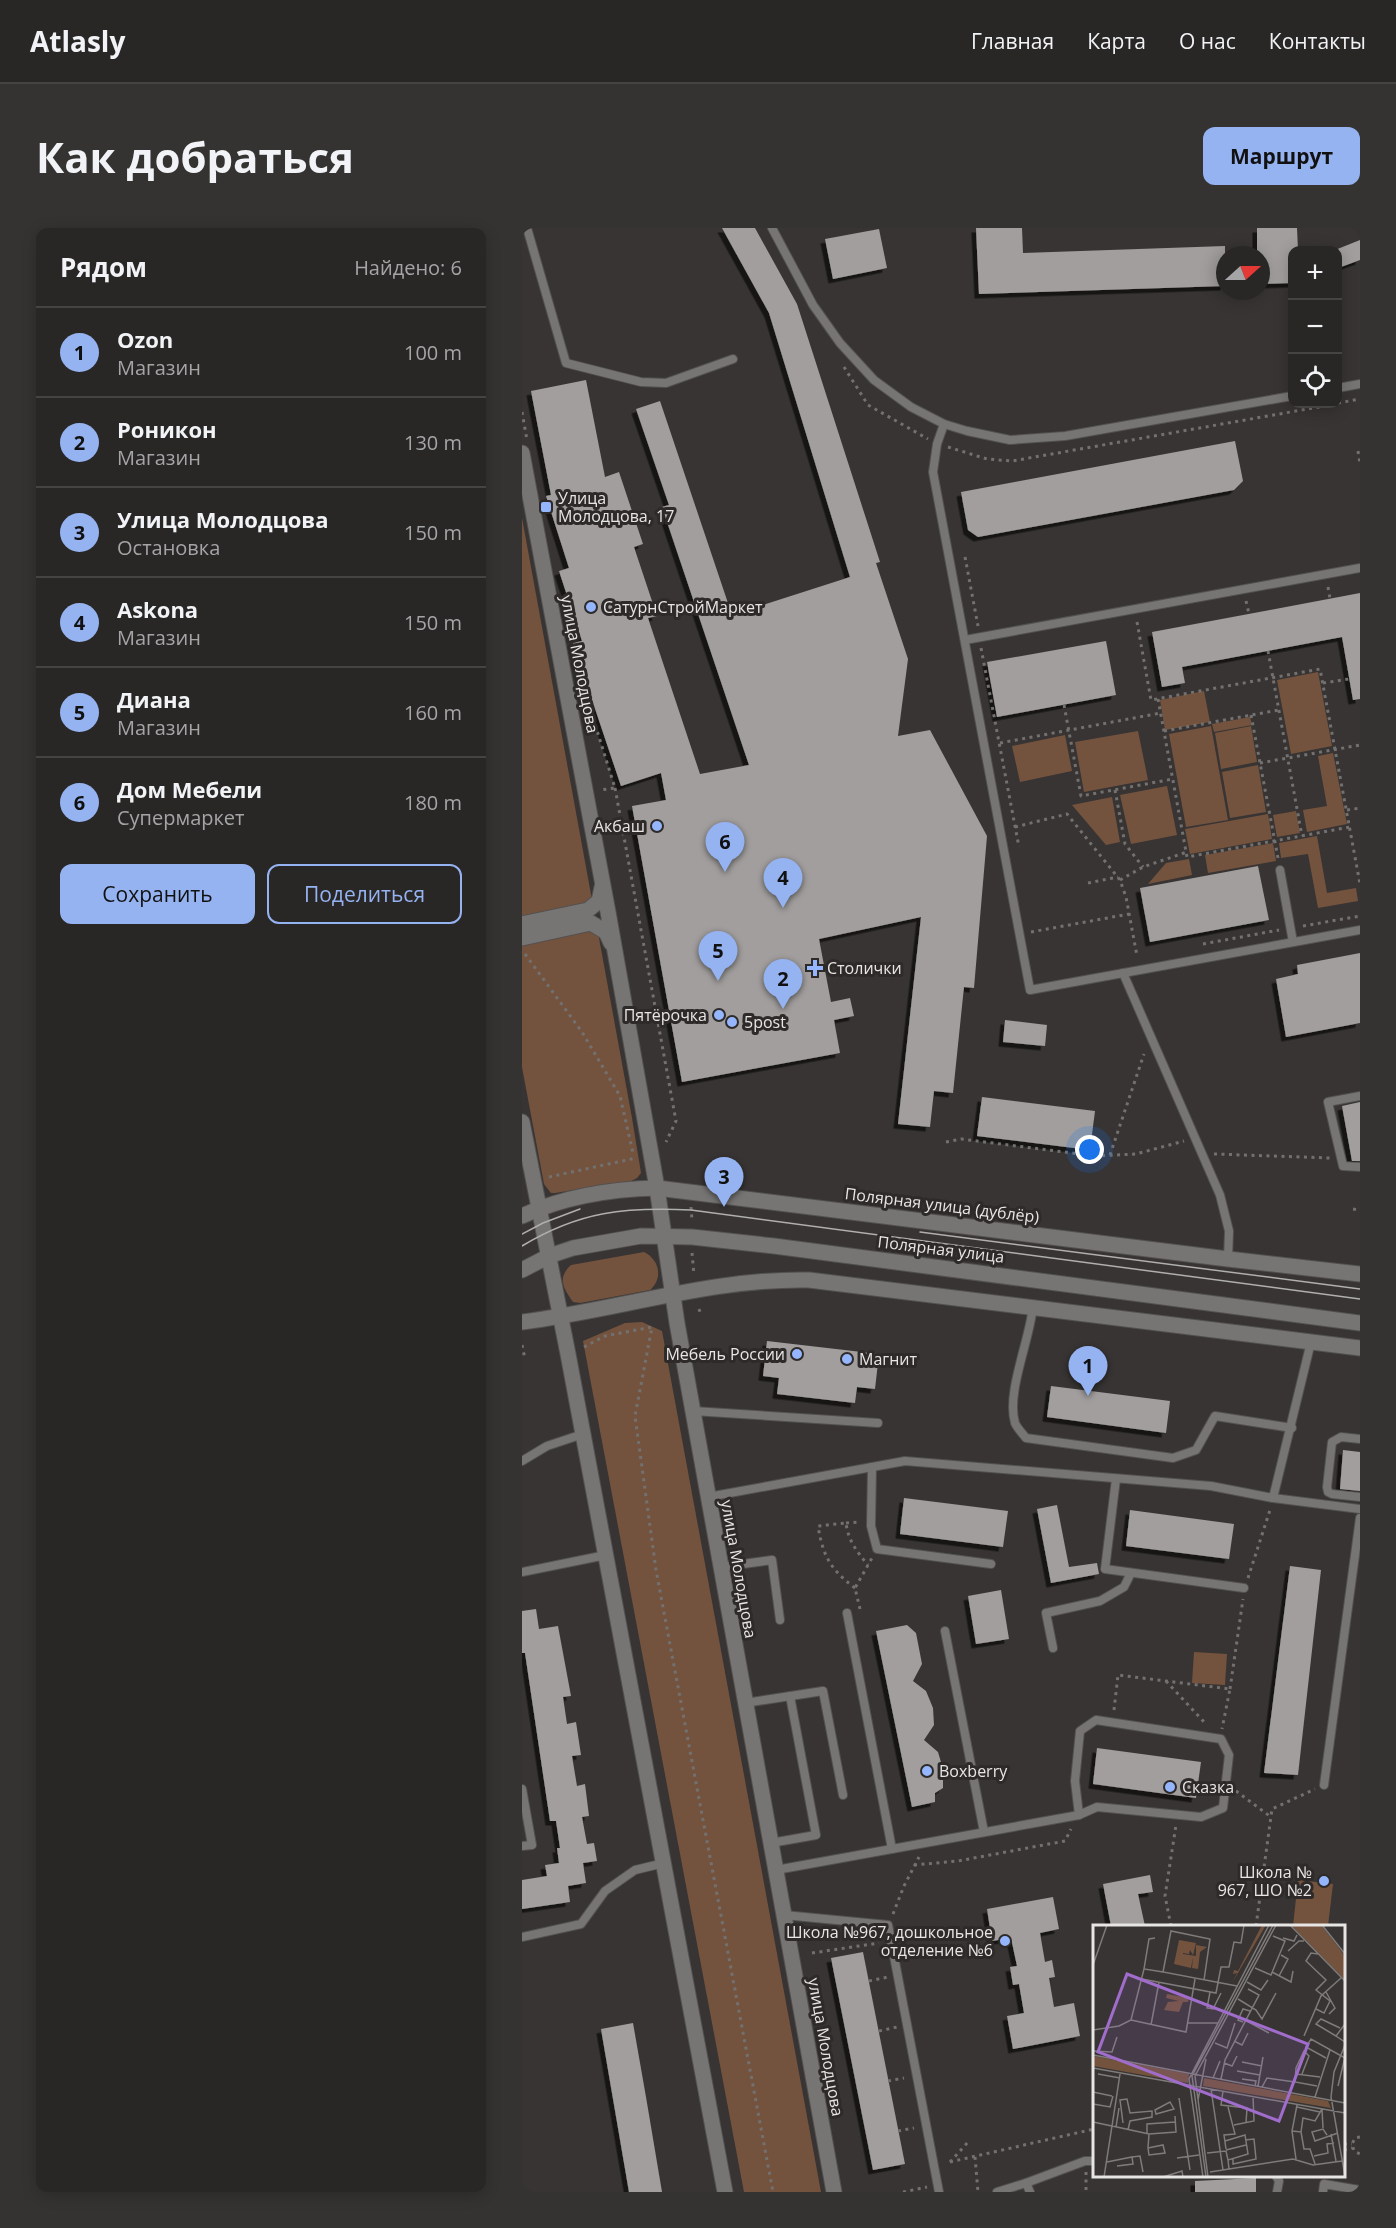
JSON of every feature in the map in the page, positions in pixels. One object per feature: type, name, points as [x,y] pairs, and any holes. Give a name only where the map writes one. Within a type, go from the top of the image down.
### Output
[{"type":"street","name":"улица Молодцова","points":[[522,453],[603,883],[657,1188],[708,1497],[834,2192]]},
{"type":"street","points":[[522,924],[588,910],[599,901],[603,883]]},
{"type":"street","name":"улица Молодцова","points":[[522,938],[591,923],[606,932],[615,951]]},
{"type":"street","points":[[522,1122],[561,1317],[725,2192]]},
{"type":"street","name":"Полярная улица (дублёр)","points":[[522,1215],[598,1191],[657,1188],[1360,1274]]},
{"type":"street","name":"Полярная улица","points":[[522,1270],[549,1256],[573,1248],[641,1236],[664,1236],[774,1246],[1360,1323]]},
{"type":"street","points":[[522,1322],[771,1279],[809,1280],[1360,1348]]},
{"type":"lane","points":[[527,228],[566,363],[641,382],[666,383],[733,359]]},
{"type":"lane","points":[[772,228],[813,305],[840,343],[874,380],[911,407],[944,424],[1010,440],[1065,436],[1288,397]]},
{"type":"lane","points":[[1342,387],[1360,384]]},
{"type":"lane","points":[[944,424],[937,444],[933,472],[1030,990],[1360,930]]},
{"type":"lane","points":[[965,640],[1360,568]]},
{"type":"lane","points":[[1280,870],[1293,942]]},
{"type":"lane","points":[[1123,973],[1220,1195],[1227,1217],[1228,1259]]},
{"type":"lane","points":[[1360,1095],[1328,1102],[1343,1166],[1360,1167]]},
{"type":"lane","points":[[1033,1306],[1027,1342],[1013,1396],[1016,1424],[1026,1438],[1173,1458],[1196,1450],[1215,1416],[1292,1428]]},
{"type":"lane","points":[[1273,1498],[1292,1428],[1311,1342]]},
{"type":"lane","points":[[693,1411],[878,1423]]},
{"type":"lane","points":[[522,1461],[547,1446],[583,1434]]},
{"type":"lane","points":[[1360,1439],[1341,1437],[1332,1442],[1327,1487],[1332,1494],[1360,1497]]},
{"type":"lane","points":[[708,1497],[905,1461],[1211,1486],[1273,1498],[1360,1509]]},
{"type":"lane","points":[[872,1467],[871,1526],[877,1549],[991,1564]]},
{"type":"lane","points":[[1116,1479],[1105,1569],[1244,1588]]},
{"type":"lane","points":[[1324,1785],[1360,1518]]},
{"type":"lane","points":[[522,1572],[606,1555]]},
{"type":"lane","points":[[721,1567],[772,1560],[780,1620]]},
{"type":"lane","points":[[1053,1648],[1046,1612],[1100,1601],[1124,1587],[1131,1573]]},
{"type":"lane","points":[[847,1613],[892,1849]]},
{"type":"lane","points":[[945,1631],[984,1832]]},
{"type":"lane","points":[[745,1703],[823,1691],[843,1794]]},
{"type":"lane","points":[[771,1843],[816,1835],[790,1696]]},
{"type":"lane","points":[[776,1870],[1079,1815],[1097,1807],[1200,1817],[1223,1808],[1229,1755],[1221,1739],[1096,1720],[1080,1731],[1075,1781],[1079,1815]]},
{"type":"lane","points":[[522,1789],[532,1845],[522,1846]]},
{"type":"lane","points":[[522,1937],[581,1924],[605,1891],[635,1870],[664,1863]]},
{"type":"lane","points":[[783,1915],[888,1925],[938,2188]]},
{"type":"lane","points":[[997,2192],[1026,2184],[1085,2161],[1093,2161]]},
{"type":"lane","points":[[1277,2177],[1279,2181],[1277,2192]]},
{"type":"lane","points":[[1026,2184],[1030,2192]]},
{"type":"lane","points":[[1323,2192],[1324,2184],[1360,2190]]},
{"type":"path","points":[[843,367],[868,405],[937,444],[987,459],[1012,460],[1308,408]]},
{"type":"path","points":[[1342,402],[1360,399]]},
{"type":"path","points":[[1358,451],[1360,464]]},
{"type":"path","points":[[965,557],[1019,847]]},
{"type":"path","points":[[1328,586],[1330,599]]},
{"type":"path","points":[[1246,602],[1249,614]]},
{"type":"path","points":[[1137,622],[1152,700],[1320,669],[1360,884]]},
{"type":"path","points":[[1268,651],[1302,836]]},
{"type":"path","points":[[1323,683],[1349,679]]},
{"type":"path","points":[[1158,699],[1187,857],[1350,827]]},
{"type":"path","points":[[1064,705],[1081,796],[1173,779]]},
{"type":"path","points":[[1164,731],[1279,710]]},
{"type":"path","points":[[985,746],[1161,713]]},
{"type":"path","points":[[1251,715],[1280,870]]},
{"type":"path","points":[[1260,763],[1360,745]]},
{"type":"path","points":[[615,788],[676,1120],[661,1152]]},
{"type":"path","points":[[1116,790],[1125,844],[1143,867]]},
{"type":"path","points":[[1346,810],[1360,808]]},
{"type":"path","points":[[1015,827],[1067,814],[1119,878],[1137,956],[1129,958]]},
{"type":"path","points":[[1088,883],[1119,878],[1186,852]]},
{"type":"path","points":[[1020,934],[1129,914]]},
{"type":"path","points":[[1203,944],[1360,916]]},
{"type":"path","points":[[522,950],[582,1032],[620,1096],[636,1158],[543,1178]]},
{"type":"path","points":[[1110,1155],[1151,1035]]},
{"type":"path","points":[[946,1142],[961,1139],[1096,1156],[1136,1154],[1196,1138]]},
{"type":"path","points":[[1203,1154],[1341,1158]]},
{"type":"path","points":[[690,1202],[693,1220]]},
{"type":"path","points":[[1353,1209],[1360,1210]]},
{"type":"path","points":[[692,1251],[694,1275]]},
{"type":"path","points":[[699,1309],[701,1315]]},
{"type":"path","points":[[584,1347],[605,1336],[652,1326],[635,1416],[656,1570],[773,2192]]},
{"type":"path","points":[[522,1345],[525,1359]]},
{"type":"path","points":[[849,1624],[862,1619],[855,1588],[839,1576],[822,1550],[818,1526],[846,1523],[847,1533],[856,1550],[868,1565]]},
{"type":"path","points":[[855,1588],[877,1549]]},
{"type":"path","points":[[1113,1722],[1118,1675],[1230,1689],[1221,1739]]},
{"type":"path","points":[[1166,1681],[1221,1739]]},
{"type":"path","points":[[1226,1783],[1271,1817]]},
{"type":"path","points":[[1256,1925],[1272,1809],[1324,1785]]},
{"type":"path","points":[[914,1865],[958,1861],[1065,1841],[1079,1815]]},
{"type":"path","points":[[1170,1925],[1165,1896],[1178,1815]]},
{"type":"path","points":[[888,1925],[914,1865],[928,1843]]},
{"type":"path","points":[[812,1953],[879,1943]]},
{"type":"path","points":[[869,1981],[898,1976]]},
{"type":"path","points":[[879,2031],[907,2025]]},
{"type":"path","points":[[888,2081],[916,2075]]},
{"type":"path","points":[[898,2131],[926,2126]]},
{"type":"path","points":[[934,2166],[1093,2129]]},
{"type":"path","points":[[1345,2150],[1360,2137]]},
{"type":"path","points":[[950,2162],[969,2141]]},
{"type":"path","points":[[1345,2144],[1352,2146],[1360,2154]]},
{"type":"path","points":[[975,2157],[978,2192]]},
{"type":"path","points":[[1085,2161],[1086,2192]]},
{"type":"path","points":[[903,2192],[938,2188]]},
{"type":"shaded area","points":[[522,518],[641,1173],[631,1181],[555,1193],[551,1193],[544,1184],[522,1067]]},
{"type":"shaded area","points":[[1318,672],[1332,746],[1291,754],[1277,680]]},
{"type":"shaded area","points":[[1204,691],[1210,722],[1165,730],[1160,700]]},
{"type":"shaded area","points":[[1250,717],[1252,725],[1214,732],[1212,724]]},
{"type":"shaded area","points":[[1211,726],[1228,820],[1186,827],[1169,734]]},
{"type":"shaded area","points":[[1251,726],[1257,762],[1221,769],[1215,733]]},
{"type":"shaded area","points":[[1138,731],[1148,780],[1084,792],[1075,742]]},
{"type":"shaded area","points":[[1065,735],[1072,771],[1020,782],[1012,746]]},
{"type":"shaded area","points":[[1333,753],[1347,824],[1307,832],[1303,810],[1327,806],[1318,756]]},
{"type":"shaded area","points":[[1258,765],[1266,812],[1230,818],[1222,772]]},
{"type":"shaded area","points":[[1167,786],[1177,835],[1131,844],[1120,795]]},
{"type":"shaded area","points":[[1112,797],[1120,842],[1106,845],[1072,805]]},
{"type":"shaded area","points":[[1296,811],[1300,833],[1277,837],[1273,815]]},
{"type":"shaded area","points":[[1268,814],[1272,839],[1190,854],[1185,829]]},
{"type":"shaded area","points":[[1317,836],[1327,893],[1356,888],[1358,901],[1318,908],[1308,854],[1281,858],[1279,843]]},
{"type":"shaded area","points":[[1273,843],[1276,861],[1208,873],[1205,855]]},
{"type":"shaded area","points":[[1189,859],[1192,875],[1148,884],[1166,863]]},
{"type":"shaded area","points":[[644,1252],[654,1260],[658,1270],[657,1281],[650,1290],[580,1303],[573,1302],[564,1288],[564,1274],[571,1265]]},
{"type":"shaded area","points":[[642,1322],[662,1331],[821,2192],[744,2192],[583,1341],[625,1323]]},
{"type":"shaded area","points":[[1194,1652],[1227,1654],[1225,1685],[1192,1683]]},
{"type":"shaded area","points":[[1298,1880],[1333,1884],[1328,1925],[1293,1925]]},
{"type":"building","points":[[722,228],[755,228],[797,304],[880,562],[876,563],[908,659],[898,736],[930,730],[987,836],[974,988],[964,987],[953,1093],[934,1091],[930,1127],[898,1124],[921,917],[819,939],[831,1002],[850,998],[854,1016],[834,1020],[840,1053],[682,1082],[632,806],[666,800],[661,773],[621,786],[573,643],[582,641],[559,571],[569,568],[546,496],[551,495],[531,391],[586,380],[605,477],[619,472],[643,544],[634,547],[657,616],[648,618],[700,774],[749,765],[662,507],[669,505],[636,409],[660,401],[732,615],[850,577],[769,313]]},
{"type":"building","points":[[976,228],[1022,228],[1023,253],[1216,246],[1216,286],[979,294]]},
{"type":"building","points":[[1257,228],[1297,228],[1298,246],[1288,246],[1288,283],[1270,284],[1270,246],[1257,246]]},
{"type":"building","points":[[879,229],[887,268],[833,279],[825,239]]},
{"type":"building","points":[[1360,240],[1360,260],[1342,267],[1342,247]]},
{"type":"building","points":[[1235,441],[1243,481],[1234,490],[978,537],[968,530],[961,492]]},
{"type":"building","points":[[1360,593],[1360,699],[1353,700],[1342,637],[1182,667],[1185,683],[1162,687],[1152,632]]},
{"type":"building","points":[[1106,641],[1116,695],[997,717],[987,662]]},
{"type":"building","points":[[1258,866],[1269,920],[1150,942],[1140,888]]},
{"type":"building","points":[[1360,953],[1360,1023],[1286,1037],[1276,979],[1298,974],[1297,965]]},
{"type":"building","points":[[1005,1020],[1047,1025],[1045,1046],[1003,1042]]},
{"type":"building","points":[[982,1097],[1095,1111],[1090,1150],[977,1136]]},
{"type":"building","points":[[1360,1102],[1360,1161],[1352,1161],[1342,1106]]},
{"type":"building","points":[[767,1341],[879,1354],[875,1389],[857,1387],[855,1403],[777,1394],[779,1378],[763,1376]]},
{"type":"building","points":[[1051,1386],[1170,1401],[1166,1433],[1047,1417]]},
{"type":"building","points":[[1343,1450],[1360,1452],[1360,1491],[1340,1489]]},
{"type":"building","points":[[904,1498],[1008,1511],[1003,1547],[900,1534]]},
{"type":"building","points":[[1057,1505],[1069,1567],[1097,1563],[1099,1574],[1051,1583],[1037,1509]]},
{"type":"building","points":[[1130,1510],[1234,1524],[1229,1559],[1126,1546]]},
{"type":"building","points":[[1290,1566],[1321,1570],[1298,1775],[1264,1773]]},
{"type":"building","points":[[1001,1590],[1009,1639],[976,1644],[968,1596]]},
{"type":"building","points":[[536,1609],[539,1629],[558,1626],[571,1696],[563,1697],[567,1724],[576,1722],[581,1755],[572,1756],[577,1786],[585,1784],[589,1816],[582,1817],[587,1844],[594,1843],[597,1861],[583,1863],[586,1883],[568,1886],[570,1902],[522,1909],[522,1880],[547,1876],[545,1865],[559,1863],[557,1848],[560,1848],[556,1821],[550,1821],[525,1653],[522,1653],[522,1611]]},
{"type":"building","points":[[907,1625],[916,1633],[922,1664],[913,1681],[926,1691],[933,1708],[934,1725],[924,1740],[938,1752],[943,1769],[943,1788],[935,1793],[935,1802],[912,1807],[876,1631]]},
{"type":"building","points":[[1097,1748],[1201,1762],[1196,1798],[1093,1784]]},
{"type":"building","points":[[1150,1875],[1153,1892],[1138,1894],[1145,1925],[1111,1925],[1103,1884]]},
{"type":"building","points":[[1053,1897],[1059,1929],[1040,1933],[1045,1962],[1052,1960],[1055,1977],[1049,1978],[1054,2007],[1074,2003],[1080,2036],[1013,2049],[1007,2016],[1024,2013],[1019,1984],[1013,1985],[1010,1967],[1017,1966],[1011,1938],[992,1941],[987,1909]]},
{"type":"building","points":[[863,1952],[905,2164],[873,2170],[831,1958]]},
{"type":"building","points":[[633,2023],[662,2192],[629,2192],[601,2029]]},
{"type":"building","points":[[1256,2178],[1256,2192],[1195,2192],[1195,2181]]},
{"type":"tram line","points":[[522,1234],[580,1209]]},
{"type":"tram line","points":[[522,1246],[543,1234],[584,1218],[645,1209],[691,1210],[1360,1299]]},
{"type":"tram line","points":[[920,1232],[1360,1289]]},
{"type":"place","name":"Улица Молодцова, 17","points":[[546,507]]},
{"type":"place","name":"СатурнСтройМаркет","points":[[591,607]]},
{"type":"place","name":"Акбаш","points":[[657,826]]},
{"type":"place","name":"Дом Мебели","points":[[725,872]]},
{"type":"place","name":"Askona","points":[[783,908]]},
{"type":"place","name":"Столички","points":[[815,968]]},
{"type":"place","name":"Диана","points":[[718,981]]},
{"type":"place","name":"Роникон","points":[[783,1009]]},
{"type":"place","name":"Пятёрочка","points":[[719,1015]]},
{"type":"place","name":"5post","points":[[732,1022]]},
{"type":"place","name":"Улица Молодцова","points":[[724,1207]]},
{"type":"place","name":"Мебель России","points":[[797,1354]]},
{"type":"place","name":"Магнит","points":[[847,1359]]},
{"type":"place","name":"Ozon","points":[[1088,1396]]},
{"type":"place","name":"Boxberry","points":[[927,1771]]},
{"type":"place","name":"Сказка","points":[[1170,1787]]},
{"type":"place","name":"Школа № 967, ШО №2","points":[[1324,1881]]},
{"type":"place","name":"Школа №967, дошкольное отделение №6","points":[[1005,1941]]}]
